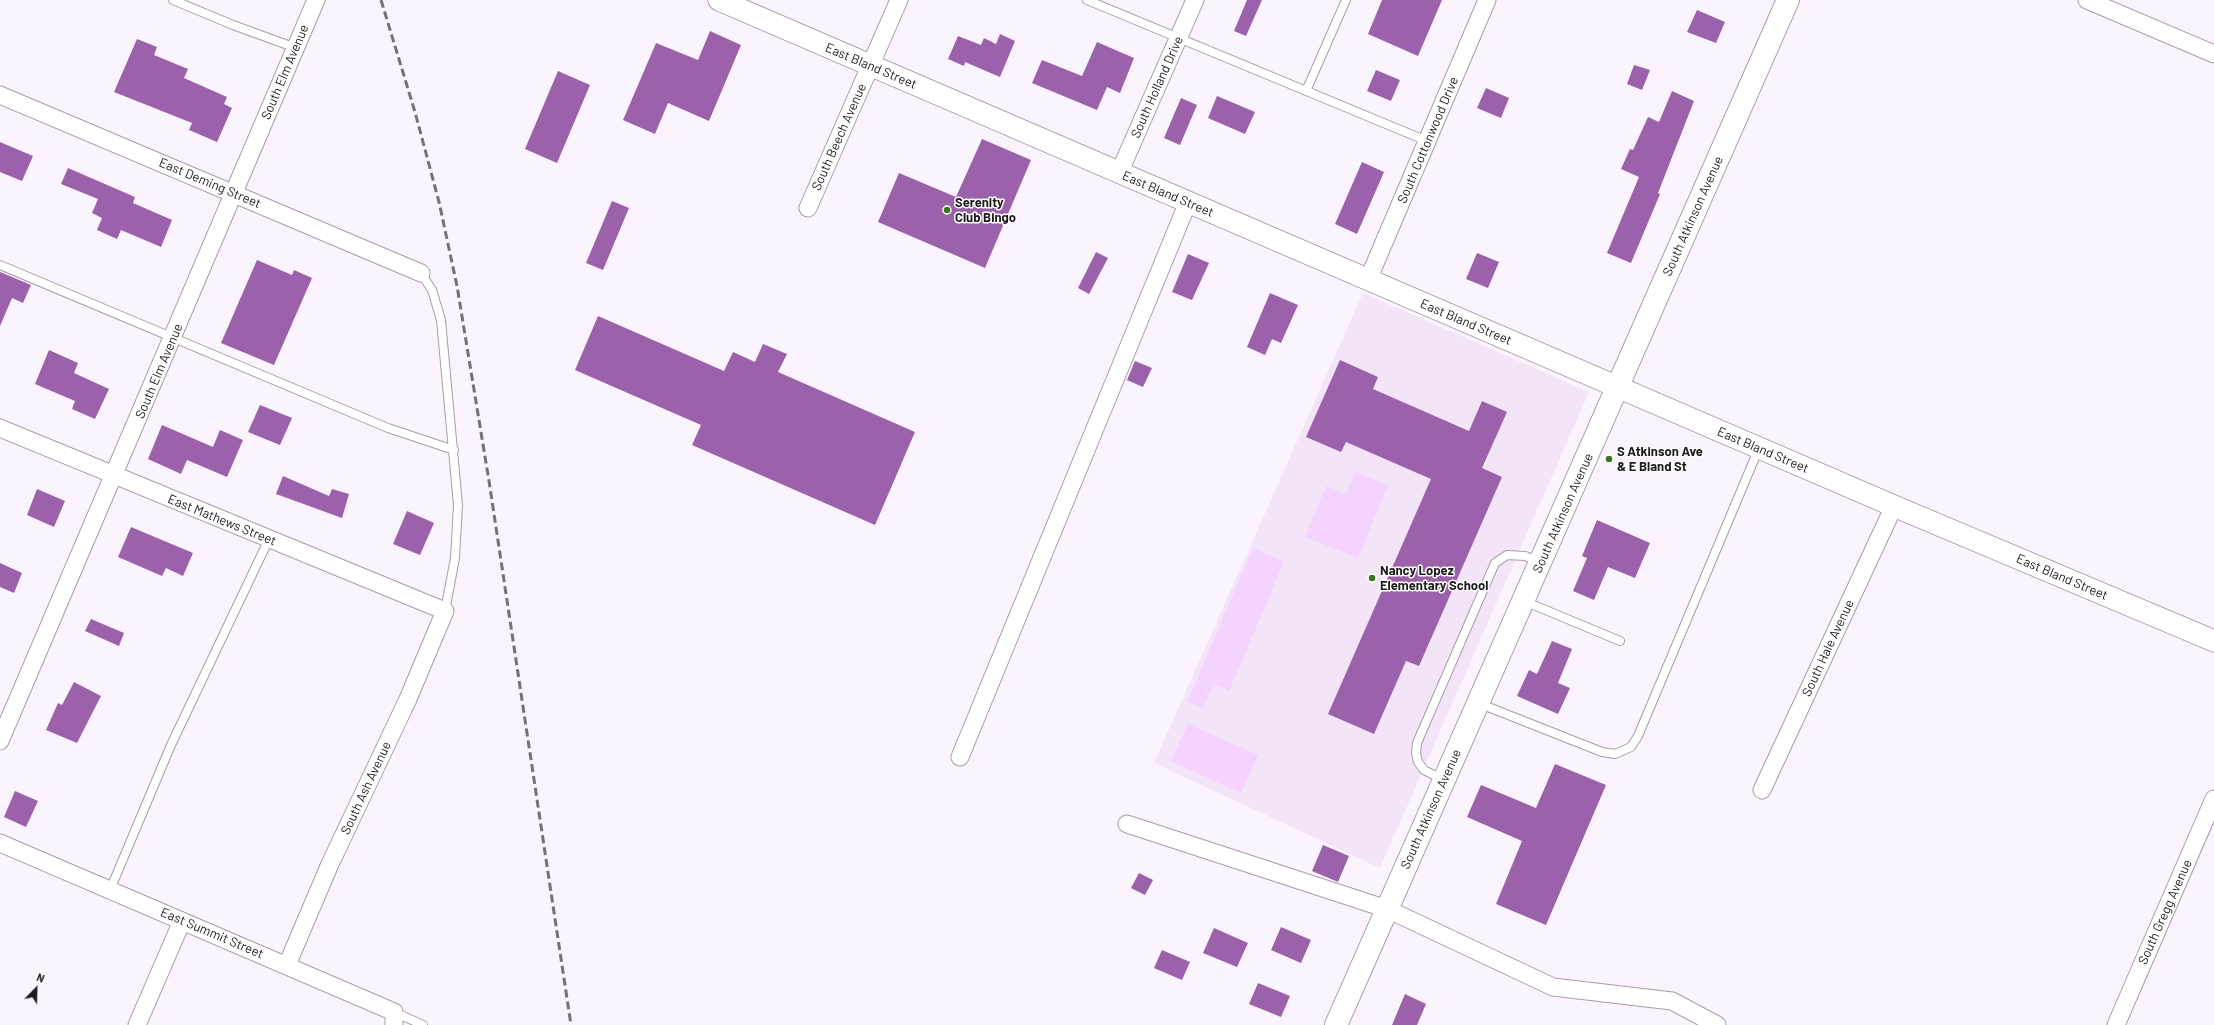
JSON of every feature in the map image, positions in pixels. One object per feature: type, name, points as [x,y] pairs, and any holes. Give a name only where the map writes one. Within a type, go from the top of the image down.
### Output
[{"type":"main road","name":"South Atkinson Avenue","points":[[1336,1025],[1788,0]]},
{"type":"street","name":"South Elm Avenue","points":[[0,741],[316,0]]},
{"type":"street","name":"East Bland Street","points":[[719,0],[1618,388],[2214,641]]},
{"type":"street","name":"South Beech Avenue","points":[[808,208],[899,0]]},
{"type":"street","name":"South Holland Drive","points":[[1119,173],[1195,0]]},
{"type":"street","name":"South Cottonwood Drive","points":[[1368,280],[1487,0]]},
{"type":"street","points":[[2087,0],[2214,54]]},
{"type":"street","name":"East Deming Street","points":[[0,95],[421,273]]},
{"type":"street","points":[[960,757],[1188,202]]},
{"type":"street","name":"East Mathews Street","points":[[0,428],[445,611]]},
{"type":"street","name":"South Hale Avenue","points":[[1762,790],[1894,506]]},
{"type":"street","name":"South Ash Avenue","points":[[287,965],[330,864],[416,679],[445,611]]},
{"type":"street","name":"South Gregg Avenue","points":[[2116,1025],[2214,799]]},
{"type":"street","points":[[1127,824],[1387,909],[1553,987],[1672,1001],[1717,1025]]},
{"type":"street","name":"East Summit Street","points":[[0,843],[287,965],[394,1018]]},
{"type":"street","points":[[137,1025],[182,921]]},
{"type":"lane","points":[[173,0],[233,25],[296,48]]},
{"type":"lane","points":[[1087,0],[1427,141]]},
{"type":"lane","points":[[1306,91],[1346,0]]},
{"type":"lane","points":[[0,265],[388,428],[454,450]]},
{"type":"lane","points":[[421,273],[432,290],[441,320],[458,505],[458,536],[452,581],[445,611]]},
{"type":"lane","points":[[1478,703],[1602,752],[1615,754],[1631,746],[1638,736],[1759,448]]},
{"type":"lane","points":[[110,890],[172,745],[269,539]]},
{"type":"lane","points":[[1444,780],[1424,770],[1418,762],[1416,752],[1417,743],[1488,578],[1495,563],[1507,555],[1525,556],[1541,562]]},
{"type":"lane","points":[[1524,601],[1620,641]]},
{"type":"lane","name":"East Summit Street","points":[[394,1018],[423,1025]]},
{"type":"shaded area","name":"Nancy Lopez Elementary School","points":[[1363,293],[1589,392],[1380,868],[1154,763]]},
{"type":"shaded area","points":[[1355,472],[1388,485],[1358,558],[1305,537],[1326,486],[1346,494]]},
{"type":"shaded area","points":[[1253,548],[1284,562],[1229,691],[1213,684],[1203,708],[1187,702]]},
{"type":"shaded area","points":[[1188,724],[1258,755],[1241,793],[1171,761]]},
{"type":"building","points":[[1247,0],[1262,0],[1246,36],[1234,31]]},
{"type":"building","points":[[1382,0],[1442,0],[1418,56],[1368,34]]},
{"type":"building","points":[[1697,10],[1725,22],[1716,43],[1687,32]]},
{"type":"building","points":[[710,31],[741,45],[709,121],[668,103],[655,134],[623,120],[656,43],[698,60]]},
{"type":"building","points":[[1000,34],[1015,41],[1000,77],[965,62],[964,66],[948,59],[958,36],[981,45],[984,38],[996,44]]},
{"type":"building","points":[[137,39],[157,47],[154,55],[188,69],[184,78],[227,97],[224,104],[232,108],[217,142],[189,130],[192,123],[114,92]]},
{"type":"building","points":[[1097,42],[1134,58],[1120,93],[1107,87],[1097,110],[1032,83],[1042,60],[1082,76]]},
{"type":"building","points":[[1634,65],[1650,70],[1642,90],[1627,84]]},
{"type":"building","points":[[1376,70],[1400,80],[1391,101],[1367,91]]},
{"type":"building","points":[[558,71],[590,85],[557,163],[525,149]]},
{"type":"building","points":[[1486,88],[1509,98],[1501,118],[1477,108]]},
{"type":"building","points":[[1672,91],[1694,101],[1658,193],[1660,194],[1631,263],[1607,253],[1639,177],[1621,169],[1630,149],[1633,150],[1648,117],[1659,122]]},
{"type":"building","points":[[1217,96],[1255,112],[1245,134],[1208,118]]},
{"type":"building","points":[[1181,98],[1197,105],[1180,145],[1164,138]]},
{"type":"building","name":"Serenity Club Bingo","points":[[982,139],[1031,160],[985,268],[878,222],[899,173],[956,197]]},
{"type":"building","points":[[0,142],[33,156],[22,181],[0,172]]},
{"type":"building","points":[[1362,162],[1384,172],[1357,234],[1335,224]]},
{"type":"building","points":[[68,168],[135,197],[133,203],[172,220],[161,247],[121,230],[117,239],[97,230],[102,218],[92,213],[98,199],[61,184]]},
{"type":"building","points":[[612,201],[629,208],[603,270],[586,263]]},
{"type":"building","points":[[1096,252],[1108,258],[1089,294],[1078,288]]},
{"type":"building","points":[[1477,253],[1499,262],[1488,288],[1466,279]]},
{"type":"building","points":[[1188,254],[1209,263],[1192,300],[1172,292]]},
{"type":"building","points":[[257,260],[292,275],[294,270],[312,278],[274,365],[221,343]]},
{"type":"building","points":[[0,272],[31,285],[23,303],[12,298],[0,326]]},
{"type":"building","points":[[1270,293],[1298,305],[1281,343],[1272,339],[1265,355],[1247,347]]},
{"type":"building","points":[[598,316],[724,371],[733,352],[755,362],[763,344],[787,354],[778,372],[915,432],[875,525],[692,445],[701,425],[575,370]]},
{"type":"building","points":[[49,350],[78,363],[74,373],[109,389],[95,419],[72,409],[75,401],[35,384]]},
{"type":"building","points":[[1340,360],[1378,377],[1373,389],[1469,431],[1482,401],[1507,412],[1482,468],[1502,477],[1419,666],[1406,661],[1374,734],[1328,714],[1431,479],[1346,442],[1341,452],[1306,437]]},
{"type":"building","points":[[1135,361],[1152,368],[1143,387],[1127,380]]},
{"type":"building","points":[[260,405],[292,418],[280,445],[248,432]]},
{"type":"building","points":[[162,425],[213,447],[220,430],[243,440],[227,477],[187,460],[181,474],[148,459]]},
{"type":"building","points":[[283,476],[329,496],[332,489],[349,494],[342,518],[276,494]]},
{"type":"building","points":[[37,489],[65,501],[54,527],[27,515]]},
{"type":"building","points":[[407,511],[434,523],[420,555],[393,544]]},
{"type":"building","points":[[1597,520],[1650,543],[1635,578],[1608,567],[1594,600],[1573,591],[1587,558],[1582,556]]},
{"type":"building","points":[[131,527],[193,553],[183,576],[166,568],[162,576],[118,557]]},
{"type":"building","points":[[0,563],[22,573],[14,593],[0,587]]},
{"type":"building","points":[[91,619],[124,633],[119,646],[85,631]]},
{"type":"building","points":[[1552,641],[1572,649],[1558,683],[1570,688],[1558,714],[1517,696],[1529,670],[1537,674]]},
{"type":"building","points":[[74,682],[101,696],[77,743],[46,730],[58,703],[62,705]]},
{"type":"building","points":[[1555,764],[1606,785],[1546,925],[1496,904],[1522,841],[1467,817],[1481,785],[1536,808]]},
{"type":"building","points":[[15,791],[38,801],[26,827],[4,817]]},
{"type":"building","points":[[1323,845],[1349,856],[1338,882],[1312,871]]},
{"type":"building","points":[[1139,873],[1153,880],[1145,895],[1131,888]]},
{"type":"building","points":[[1281,927],[1311,940],[1301,963],[1271,950]]},
{"type":"building","points":[[1214,928],[1248,943],[1237,967],[1203,953]]},
{"type":"building","points":[[1162,950],[1190,962],[1182,980],[1154,968]]},
{"type":"building","points":[[1258,983],[1290,996],[1281,1017],[1249,1004]]},
{"type":"building","points":[[1405,994],[1426,1004],[1417,1025],[1392,1025]]},
{"type":"railway","points":[[381,0],[415,112],[439,202],[457,286],[489,481],[571,1025]]},
{"type":"place","name":"Serenity Club Bingo","points":[[947,210]]},
{"type":"place","name":"S Atkinson Ave & E Bland St","points":[[1609,459]]},
{"type":"place","name":"Nancy Lopez Elementary School","points":[[1372,578]]}]
